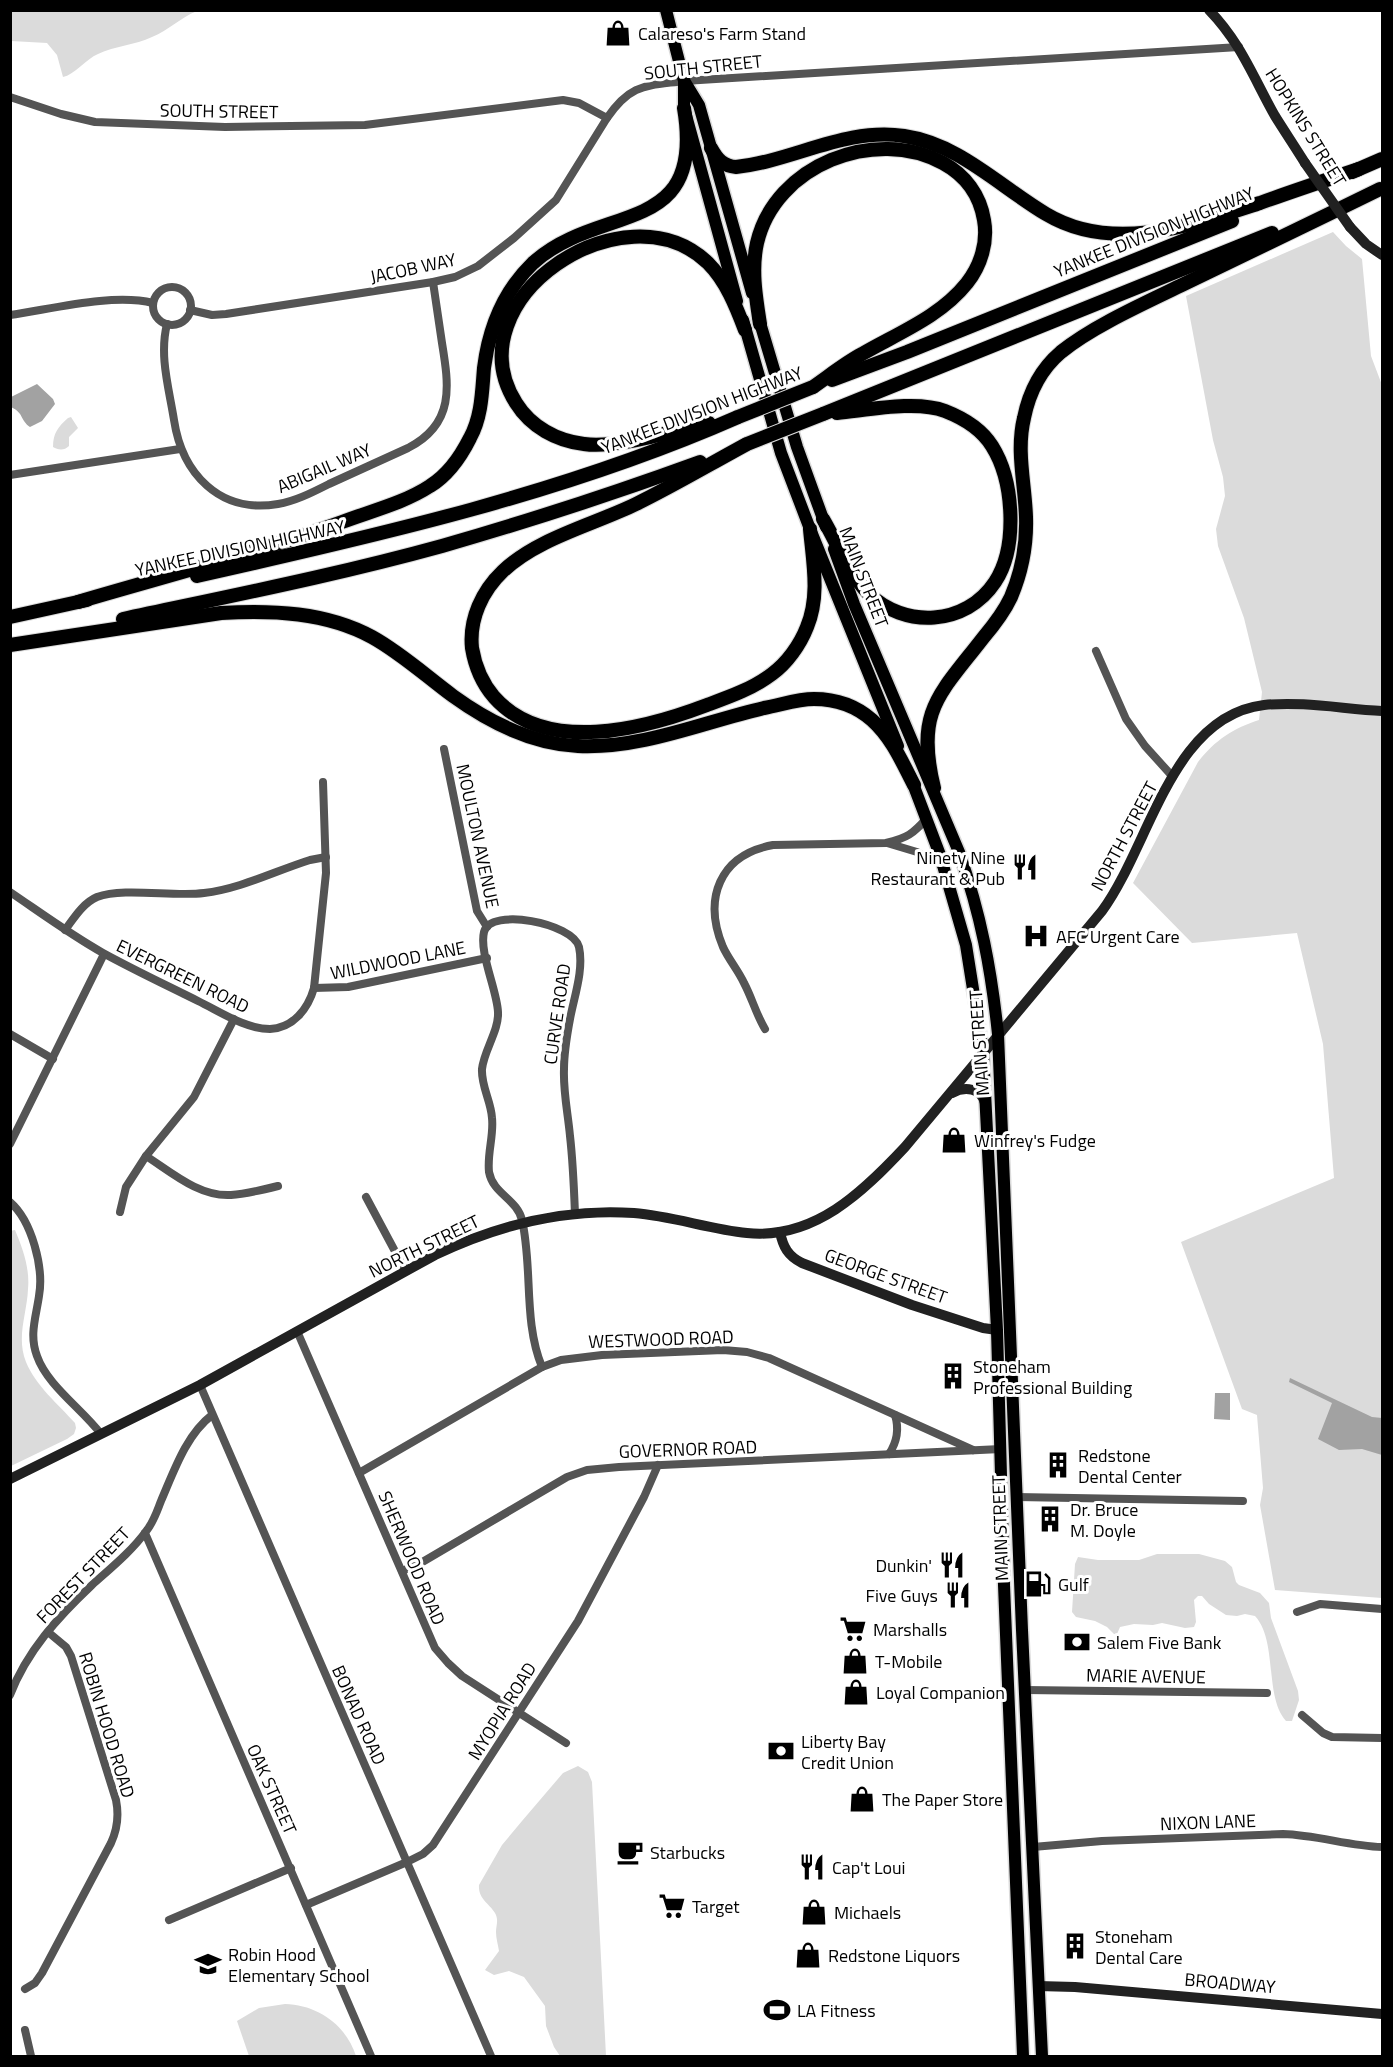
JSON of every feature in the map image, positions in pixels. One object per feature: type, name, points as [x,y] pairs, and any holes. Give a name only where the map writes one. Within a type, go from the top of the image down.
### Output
[{"type":"highway","points":[[78,602],[329,526],[409,496],[438,480],[456,461],[473,432],[480,405],[489,340],[504,300],[532,265],[559,244],[583,233],[646,212],[667,195],[676,183],[685,162],[687,140],[684,108]]},
{"type":"highway","points":[[711,148],[721,163],[729,167],[736,167],[867,135],[889,134],[914,137],[956,153],[1054,218],[1085,230],[1110,234],[1144,233],[1192,224],[1359,169]]},
{"type":"highway","points":[[760,324],[755,286],[757,241],[767,218],[780,198],[811,170],[835,158],[853,153],[878,149],[900,150],[920,153],[938,160],[954,169],[969,183],[982,209],[985,235],[979,262],[965,285],[950,301],[932,314],[859,355],[813,387]]},
{"type":"highway","name":"YANKEE DIVISION HIGHWAY","points":[[10,617],[352,542],[454,515],[549,486],[693,437],[1383,159]]},
{"type":"highway","points":[[10,645],[441,546],[583,504],[747,444],[1382,189]]},
{"type":"highway","points":[[934,788],[926,743],[927,728],[933,709],[942,692],[1007,605],[1022,567],[1026,542],[1026,516],[1021,466],[1021,435],[1029,400],[1044,371],[1071,345],[1145,303],[1382,189]]},
{"type":"highway","points":[[738,417],[618,443],[590,445],[566,441],[538,426],[515,402],[503,369],[503,347],[508,327],[517,307],[540,277],[576,252],[601,242],[628,238],[667,241],[691,250],[704,259],[725,284],[745,330]]},
{"type":"highway","points":[[823,414],[906,406],[930,407],[957,416],[974,427],[992,445],[1000,460],[1006,480],[1010,510],[1010,538],[1001,571],[995,583],[982,597],[953,614],[920,619],[896,612],[867,591],[856,577],[823,519]]},
{"type":"highway","points":[[747,444],[635,504],[532,550],[503,571],[490,584],[482,598],[472,630],[475,661],[489,691],[504,707],[518,717],[550,728],[579,732],[604,732],[661,721],[683,715],[744,691],[774,672],[788,658],[807,628],[815,594],[810,529]]},
{"type":"highway","points":[[10,645],[221,613],[296,614],[333,621],[364,633],[385,645],[455,697],[490,719],[514,731],[556,744],[579,746],[641,741],[800,700],[820,699],[842,703],[867,716],[880,728],[892,743],[914,785]]},
{"type":"main road","name":"MAIN STREET","points":[[666,10],[684,81],[684,108],[781,453],[927,818],[944,867],[966,945],[983,1052],[987,1112],[1023,2056]]},
{"type":"main road","name":"MAIN STREET","points":[[684,81],[699,105],[796,447],[854,604],[960,852],[984,934],[992,977],[998,1034],[1042,2056]]},
{"type":"street","name":"HOPKINS STREET","points":[[1209,10],[1239,47],[1275,116],[1350,227],[1366,244],[1383,255]]},
{"type":"street","name":"SOUTH STREET","points":[[10,97],[84,120],[161,126],[358,126],[564,100],[579,103],[607,118],[623,97],[638,88],[684,81],[1239,47]]},
{"type":"street","name":"JACOB WAY","points":[[190,310],[208,314],[226,314],[433,282],[462,274],[486,261],[550,206],[561,194],[607,118]]},
{"type":"street","name":"ABIGAIL WAY","points":[[167,324],[163,341],[164,356],[180,449],[192,470],[216,492],[246,504],[268,505],[300,498],[415,445],[436,425],[443,412],[448,392],[433,282]]},
{"type":"street","points":[[175,287],[188,295],[190,310],[186,319],[180,323],[167,324],[156,316],[153,303],[159,291],[175,287]]},
{"type":"street","points":[[10,315],[106,301],[135,300],[153,303]]},
{"type":"street","points":[[10,475],[180,449]]},
{"type":"street","points":[[1096,651],[1126,719],[1145,746],[1173,777]]},
{"type":"street","name":"NORTH STREET","points":[[10,1479],[200,1385],[405,1270],[470,1239],[522,1222],[602,1212],[674,1218],[745,1233],[780,1232],[818,1221],[845,1203],[892,1160],[949,1095],[1107,904],[1173,777],[1186,755],[1203,734],[1219,721],[1237,712],[1276,704],[1383,711]]},
{"type":"street","name":"MOULTON AVENUE","points":[[444,749],[477,910],[487,927]]},
{"type":"street","name":"EVERGREEN ROAD","points":[[10,892],[104,954],[234,1019],[257,1027],[271,1029],[281,1027],[303,1012],[314,988],[325,885],[323,782]]},
{"type":"street","points":[[765,1029],[743,981],[727,954],[717,928],[714,912],[715,899],[725,873],[731,865],[745,854],[768,846],[886,843],[912,834],[927,818]]},
{"type":"street","points":[[886,843],[917,852],[944,867]]},
{"type":"street","points":[[66,930],[87,903],[103,896],[194,894],[214,891],[326,857]]},
{"type":"street","name":"CURVE ROAD","points":[[487,927],[494,922],[510,920],[544,924],[568,933],[579,947],[579,968],[566,1042],[564,1069],[575,1214]]},
{"type":"street","points":[[487,927],[484,933],[487,958],[498,1016],[485,1053],[482,1071],[492,1114],[489,1172],[491,1181],[499,1192],[516,1205],[522,1222],[532,1323],[542,1367]]},
{"type":"street","points":[[10,1144],[104,954]]},
{"type":"street","name":"WILDWOOD LANE","points":[[314,988],[348,987],[487,958]]},
{"type":"street","points":[[120,1212],[126,1188],[146,1156],[194,1097],[234,1019]]},
{"type":"street","points":[[10,1034],[53,1059]]},
{"type":"street","points":[[949,1095],[959,1089],[975,1091],[983,1097],[987,1112]]},
{"type":"street","points":[[146,1156],[197,1188],[211,1194],[231,1195],[278,1186]]},
{"type":"street","points":[[366,1197],[405,1270]]},
{"type":"street","points":[[10,1202],[23,1216],[40,1271],[39,1296],[33,1330],[36,1354],[49,1378],[101,1434]]},
{"type":"street","name":"GEORGE STREET","points":[[780,1232],[786,1250],[802,1263],[912,1305],[983,1328],[997,1330]]},
{"type":"street","name":"SHERWOOD ROAD","points":[[297,1331],[430,1639],[442,1656],[462,1676],[566,1743]]},
{"type":"street","name":"WESTWOOD ROAD","points":[[359,1473],[542,1367],[584,1356],[736,1350],[769,1358],[973,1450]]},
{"type":"street","name":"BONAD ROAD","points":[[200,1385],[491,2056]]},
{"type":"street","name":"FOREST STREET","points":[[10,1695],[24,1662],[48,1632],[90,1587],[131,1550],[145,1533],[152,1523],[188,1443],[197,1428],[212,1415]]},
{"type":"street","points":[[889,1454],[896,1439],[895,1415]]},
{"type":"street","name":"GOVERNOR ROAD","points":[[402,1571],[419,1564],[573,1474],[600,1468],[1001,1449]]},
{"type":"street","name":"MYOPIA ROAD","points":[[306,1905],[407,1862],[426,1852],[439,1838],[594,1593],[658,1465]]},
{"type":"street","points":[[1017,1497],[1243,1501]]},
{"type":"street","name":"OAK STREET","points":[[145,1533],[371,2056]]},
{"type":"street","points":[[1297,1612],[1320,1604],[1383,1609]]},
{"type":"street","name":"ROBIN HOOD ROAD","points":[[25,1989],[35,1983],[42,1973],[111,1843],[118,1818],[116,1800],[71,1656],[66,1647],[48,1632]]},
{"type":"street","name":"MARIE AVENUE","points":[[1025,1690],[1267,1693]]},
{"type":"street","points":[[1302,1715],[1323,1733],[1332,1737],[1383,1738]]},
{"type":"street","name":"NIXON LANE","points":[[1033,1847],[1102,1841],[1283,1834],[1312,1836],[1349,1845],[1383,1847]]},
{"type":"street","points":[[169,1920],[291,1868]]},
{"type":"street","name":"BROADWAY","points":[[1038,1986],[1075,1987],[1383,2014]]},
{"type":"street","points":[[25,2030],[31,2056]]},
{"type":"shaded area","points":[[11,10],[197,11],[152,37],[98,54],[63,77],[57,55],[47,43],[11,41]]},
{"type":"shaded area","points":[[1333,232],[1362,259],[1371,356],[1382,385],[1382,1598],[1275,1590],[1260,1505],[1263,1488],[1257,1415],[1242,1409],[1181,1242],[1334,1178],[1323,1044],[1297,933],[1192,943],[1133,883],[1198,762],[1225,736],[1259,720],[1262,692],[1244,618],[1218,546],[1216,529],[1225,496],[1223,477],[1213,440],[1186,296]]},
{"type":"shaded area","points":[[37,384],[53,399],[55,404],[42,421],[30,427],[11,407],[11,397]]},
{"type":"shaded area","points":[[71,417],[78,428],[69,437],[69,446],[65,449],[53,447],[57,431],[64,421]]},
{"type":"shaded area","points":[[15,1230],[28,1274],[22,1335],[23,1353],[30,1371],[41,1387],[75,1423],[76,1428],[74,1434],[67,1439],[11,1466],[10,1231]]},
{"type":"shaded area","points":[[1290,1378],[1372,1417],[1382,1418],[1382,1455],[1362,1449],[1339,1450],[1318,1439],[1332,1403],[1289,1382]]},
{"type":"shaded area","points":[[1215,1393],[1230,1393],[1230,1420],[1214,1419]]},
{"type":"shaded area","points":[[1157,1554],[1199,1554],[1225,1561],[1232,1567],[1239,1585],[1260,1593],[1269,1603],[1271,1618],[1298,1691],[1299,1700],[1292,1721],[1286,1721],[1279,1711],[1266,1640],[1255,1616],[1226,1615],[1209,1604],[1202,1596],[1198,1596],[1194,1600],[1196,1622],[1194,1627],[1185,1628],[1162,1623],[1134,1624],[1120,1627],[1117,1634],[1114,1634],[1107,1627],[1095,1621],[1076,1617],[1072,1612],[1075,1564],[1078,1557],[1098,1560],[1139,1560]]},
{"type":"shaded area","points":[[578,1766],[588,1772],[592,1782],[606,2056],[560,2056],[546,2026],[545,2006],[524,1977],[509,1971],[494,1975],[485,1970],[499,1951],[496,1934],[497,1920],[495,1913],[480,1894],[479,1885],[502,1845],[563,1773]]},
{"type":"shaded area","points":[[285,2004],[309,2008],[329,2019],[345,2035],[356,2056],[249,2056],[237,2021],[259,2008]]},
{"type":"place","name":"Calareso's Farm Stand","points":[[618,33]]},
{"type":"place","name":"Ninety Nine Restaurant & Pub","points":[[1025,867]]},
{"type":"place","name":"AFC Urgent Care","points":[[1036,936]]},
{"type":"place","name":"Winfrey's Fudge","points":[[954,1140]]},
{"type":"place","name":"Stoneham Professional Building","points":[[953,1376]]},
{"type":"place","name":"Redstone Dental Center","points":[[1058,1465]]},
{"type":"place","name":"Dr. Bruce M. Doyle","points":[[1050,1519]]},
{"type":"place","name":"Dunkin'","points":[[952,1565]]},
{"type":"place","name":"Gulf","points":[[1038,1584]]},
{"type":"place","name":"Five Guys","points":[[958,1595]]},
{"type":"place","name":"Marshalls","points":[[853,1629]]},
{"type":"place","name":"Salem Five Bank","points":[[1077,1642]]},
{"type":"place","name":"T-Mobile","points":[[855,1661]]},
{"type":"place","name":"Loyal Companion","points":[[856,1692]]},
{"type":"place","name":"Liberty Bay Credit Union","points":[[781,1751]]},
{"type":"place","name":"The Paper Store","points":[[862,1799]]},
{"type":"place","name":"Starbucks","points":[[630,1852]]},
{"type":"place","name":"Cap't Loui","points":[[812,1867]]},
{"type":"place","name":"Target","points":[[672,1906]]},
{"type":"place","name":"Michaels","points":[[814,1912]]},
{"type":"place","name":"Stoneham Dental Care","points":[[1075,1946]]},
{"type":"place","name":"Redstone Liquors","points":[[808,1955]]},
{"type":"place","name":"Robin Hood Elementary School","points":[[208,1964]]},
{"type":"place","name":"LA Fitness","points":[[777,2010]]}]
